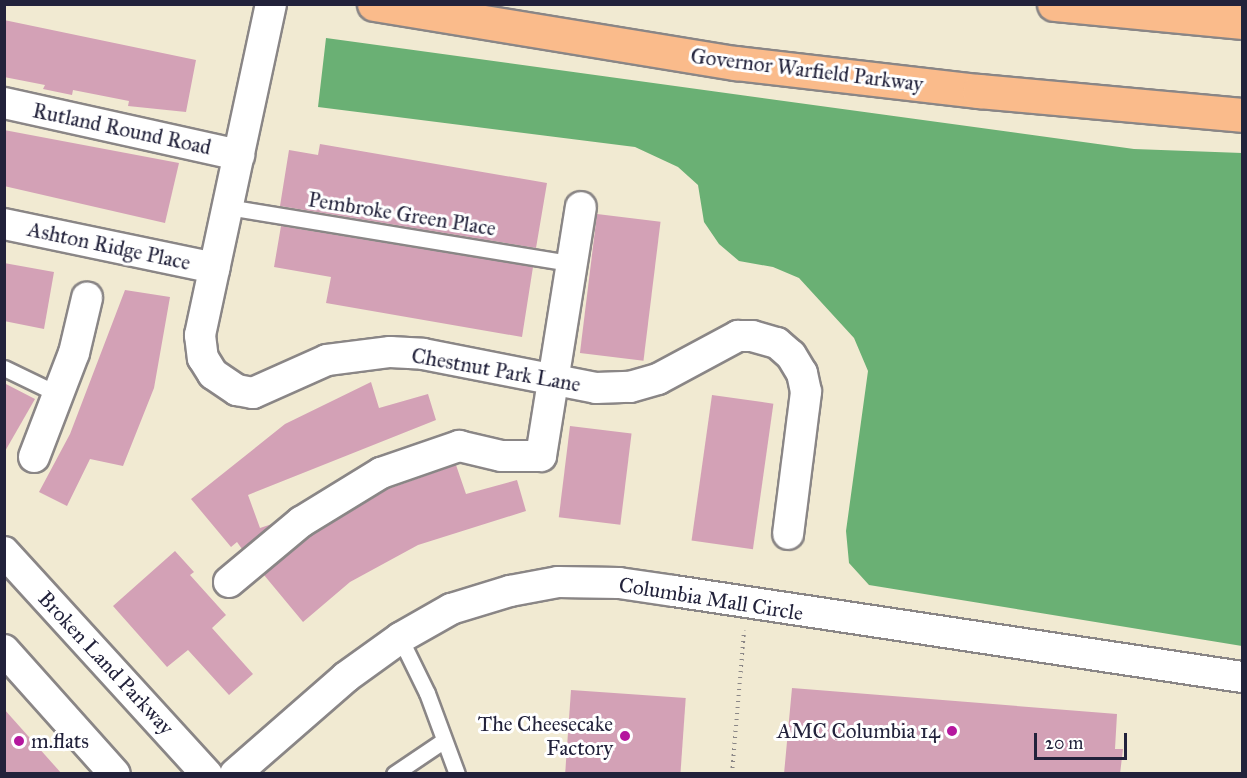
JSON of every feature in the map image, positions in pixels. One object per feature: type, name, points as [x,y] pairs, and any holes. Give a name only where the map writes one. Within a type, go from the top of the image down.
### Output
[{"type":"main road","name":"Governor Warfield Parkway","points":[[374,4],[736,63],[979,91],[1242,115]]},
{"type":"main road","points":[[1054,4],[1242,22]]},
{"type":"street","name":"Chestnut Park Lane","points":[[271,4],[200,335],[203,358],[213,374],[237,390],[253,393],[327,360],[390,352],[423,354],[553,382],[596,388],[630,387],[658,379],[738,336],[777,343],[802,373],[806,392],[788,534]]},
{"type":"street","name":"Rutland Round Road","points":[[4,103],[239,154]]},
{"type":"street","points":[[229,582],[301,522],[381,473],[459,446],[501,456],[542,456],[570,263],[581,207]]},
{"type":"street","name":"Ashton Ridge Place","points":[[4,224],[214,268]]},
{"type":"street","points":[[34,457],[60,395],[87,298]]},
{"type":"street","name":"Broken Land Parkway","points":[[4,552],[207,774]]},
{"type":"street","name":"Columbia Mall Circle","points":[[235,774],[346,677],[400,638],[451,609],[510,591],[558,582],[618,583],[1242,677]]},
{"type":"street","points":[[4,650],[115,774]]},
{"type":"lane","name":"Pembroke Green Place","points":[[228,207],[570,263]]},
{"type":"lane","points":[[4,368],[60,395]]},
{"type":"lane","points":[[400,638],[427,693],[457,774]]},
{"type":"lane","points":[[394,774],[443,741]]},
{"type":"path","points":[[732,774],[744,631]]},
{"type":"green space","points":[[326,38],[1134,149],[1242,153],[1242,646],[869,585],[849,563],[846,531],[868,371],[854,338],[799,278],[773,267],[739,261],[719,244],[704,222],[698,185],[678,167],[635,147],[318,107]]},
{"type":"building","points":[[4,20],[196,60],[186,112],[128,106],[129,101],[73,90],[72,95],[43,89],[45,85],[4,77]]},
{"type":"building","points":[[4,130],[179,163],[165,223],[4,186]]},
{"type":"building","points":[[320,144],[547,183],[536,248],[280,206],[289,150],[318,155]]},
{"type":"building","points":[[597,214],[661,222],[643,361],[580,353]]},
{"type":"building","points":[[281,226],[533,267],[522,337],[326,303],[331,277],[274,267]]},
{"type":"building","points":[[4,263],[54,272],[44,329],[4,321]]},
{"type":"building","points":[[125,290],[170,297],[154,388],[123,466],[90,459],[67,506],[39,492],[70,434]]},
{"type":"building","points":[[371,382],[379,408],[428,394],[436,420],[248,495],[260,528],[272,524],[242,549],[237,542],[231,547],[191,499],[285,424]]},
{"type":"building","points":[[4,383],[35,399],[4,453]]},
{"type":"building","points":[[712,395],[773,404],[753,549],[692,541]]},
{"type":"building","points":[[570,426],[632,434],[620,525],[559,517]]},
{"type":"building","points":[[456,465],[466,494],[517,480],[526,511],[418,545],[350,582],[303,622],[264,575],[311,536],[388,489]]},
{"type":"building","points":[[175,551],[194,572],[190,575],[226,615],[212,628],[253,674],[229,695],[188,650],[167,667],[113,606]]},
{"type":"building","name":"AMC Columbia 14","points":[[792,688],[1117,714],[1115,749],[1123,749],[1120,774],[784,774]]},
{"type":"building","name":"The Cheesecake Factory","points":[[571,690],[686,698],[680,774],[565,774]]},
{"type":"building","name":"m.flats","points":[[4,709],[62,774],[4,774]]},
{"type":"place","name":"AMC Columbia 14","points":[[952,731]]},
{"type":"place","name":"The Cheesecake Factory","points":[[625,736]]},
{"type":"place","name":"m.flats","points":[[19,741]]}]
